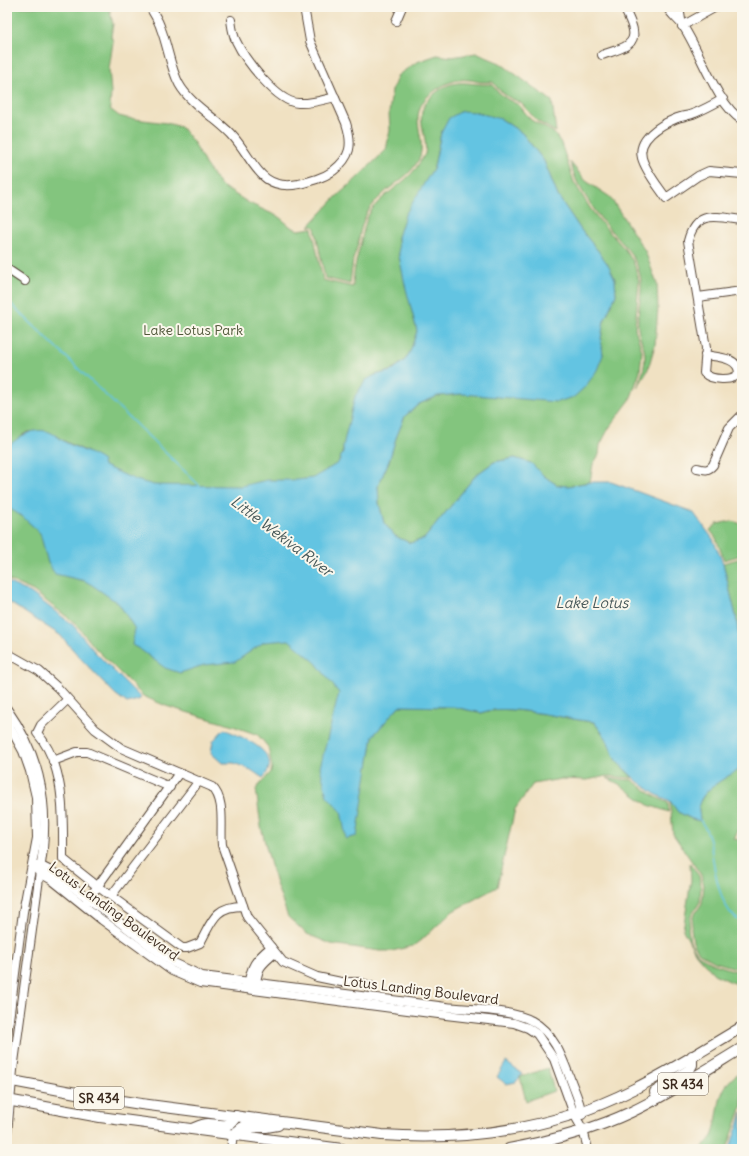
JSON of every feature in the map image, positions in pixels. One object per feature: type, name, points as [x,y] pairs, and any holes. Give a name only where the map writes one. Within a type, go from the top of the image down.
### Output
[{"type":"main road","name":"SR 434","points":[[10,1081],[103,1098],[382,1135],[432,1137],[481,1134],[506,1130],[578,1112],[633,1090],[742,1027]]},
{"type":"main road","name":"SR 434","points":[[509,1149],[558,1138],[631,1112],[694,1078],[742,1048]]},
{"type":"main road","points":[[631,1112],[643,1100],[689,1070],[692,1065],[692,1056]]},
{"type":"main road","name":"SR 434","points":[[9,1100],[100,1117],[342,1149]]},
{"type":"main road","points":[[190,1130],[206,1124],[222,1126],[228,1125],[234,1121],[236,1116]]},
{"type":"main road","points":[[233,1135],[243,1127],[266,1127],[288,1123]]},
{"type":"street","points":[[150,7],[161,29],[175,75],[188,96],[231,134],[240,144],[258,172],[267,180],[278,184],[291,185],[311,181],[328,174],[340,165],[347,156],[351,137],[310,41],[304,7]]},
{"type":"street","points":[[396,21],[402,7]]},
{"type":"street","points":[[602,55],[627,46],[632,42],[634,37],[633,30],[624,7]]},
{"type":"street","points":[[667,7],[669,12],[682,26],[723,99],[731,111],[742,120]]},
{"type":"street","points":[[679,7],[682,26]]},
{"type":"street","points":[[682,26],[716,7]]},
{"type":"street","points":[[231,20],[235,40],[243,53],[250,64],[276,93],[297,104],[335,97]]},
{"type":"street","points":[[723,99],[695,113],[676,118],[652,132],[645,141],[642,150],[642,157],[645,165],[666,198],[698,176],[709,171],[742,174]]},
{"type":"street","points":[[705,355],[733,362],[739,370],[738,376],[727,379],[708,377],[704,373],[705,355],[706,348],[688,241],[691,230],[696,222],[706,217],[742,220]]},
{"type":"street","points":[[7,269],[25,281]]},
{"type":"street","points":[[698,297],[742,291]]},
{"type":"street","points":[[697,468],[704,470],[709,469],[713,465],[729,428],[742,414]]},
{"type":"street","points":[[7,654],[39,671],[58,688],[96,729],[121,748],[199,781],[216,790],[220,798],[222,808],[222,845],[247,917],[283,962],[317,977],[341,982],[359,982],[371,986]]},
{"type":"street","points":[[68,700],[41,725],[37,733],[48,746],[61,795],[63,859],[97,886],[182,948],[187,948],[200,943],[209,924],[215,915],[220,911],[230,907],[243,906]]},
{"type":"street","points":[[7,709],[22,732],[32,753],[38,771],[43,796],[45,825],[38,868],[27,966],[10,1081],[7,1133]]},
{"type":"street","points":[[7,722],[23,751],[30,771],[36,797],[38,868],[28,884],[7,1035]]},
{"type":"street","points":[[53,761],[78,752],[87,752],[170,787]]},
{"type":"street","points":[[84,905],[179,773]]},
{"type":"street","points":[[111,896],[199,781]]},
{"type":"street","name":"Lotus Landing Boulevard","points":[[38,868],[53,872],[174,963],[202,976],[252,986]]},
{"type":"street","name":"Lotus Landing Boulevard","points":[[38,868],[84,905],[172,971],[200,982],[252,986],[516,1014],[532,1021],[542,1028],[561,1055],[588,1149]]},
{"type":"street","points":[[252,986],[256,967],[261,954],[273,950]]},
{"type":"street","points":[[16,965],[27,966]]},
{"type":"street","points":[[231,1149],[233,1135]]},
{"type":"green space","name":"Lake Lotus Park","points":[[7,7],[109,7],[113,24],[111,36],[113,42],[109,69],[111,92],[110,109],[119,116],[167,123],[181,127],[194,143],[205,164],[220,185],[249,203],[279,217],[291,227],[298,230],[312,228],[323,280],[353,287],[357,259],[365,224],[370,212],[385,196],[411,174],[425,154],[426,146],[421,117],[426,102],[433,95],[448,85],[455,83],[492,84],[496,90],[507,99],[519,105],[531,120],[553,132],[561,143],[574,182],[590,208],[624,248],[633,261],[637,272],[639,282],[635,328],[642,351],[640,372],[630,400],[609,428],[600,445],[599,455],[593,464],[590,482],[568,486],[557,485],[544,476],[530,463],[515,458],[494,462],[476,475],[424,539],[410,543],[395,536],[384,523],[379,503],[378,486],[389,461],[405,416],[419,404],[438,396],[462,394],[603,355],[601,339],[604,321],[616,295],[615,279],[599,252],[581,230],[558,196],[544,161],[522,133],[501,119],[441,133],[434,167],[398,237],[399,256],[417,331],[410,352],[404,361],[390,371],[375,375],[348,430],[341,457],[380,652],[359,817],[373,736],[399,706],[454,707],[482,713],[491,710],[519,710],[594,722],[606,738],[616,761],[633,778],[607,776],[587,780],[561,779],[533,784],[515,809],[497,887],[453,911],[413,946],[392,951],[380,951],[331,944],[307,934],[288,917],[275,881],[261,827],[256,789],[271,772],[272,767],[268,747],[258,735],[166,706],[143,696],[96,649],[75,623],[33,591],[7,580]],"holes":[[[46,431],[88,452],[22,435],[28,432]]]},
{"type":"green space","points":[[476,53],[500,63],[552,101],[556,132],[537,121],[521,103],[508,97],[498,89],[493,82],[458,80],[437,89],[428,96],[419,110],[418,120],[421,153],[419,159],[413,169],[386,191],[366,214],[353,260],[350,284],[325,278],[315,228],[313,226],[309,226],[336,197],[386,150],[390,130],[389,113],[392,90],[398,75],[417,62],[437,55],[452,57]]},
{"type":"green space","points":[[570,162],[586,181],[610,197],[645,251],[657,284],[658,308],[655,345],[647,372],[637,388],[645,359],[644,349],[638,329],[641,293],[641,278],[639,271],[629,251],[604,223],[586,198],[577,182]]},
{"type":"green space","points":[[731,521],[739,523],[742,526],[742,555],[724,560],[716,538],[710,530],[717,524]]},
{"type":"green space","points":[[742,558],[742,642],[739,638],[736,616],[723,563]]},
{"type":"green space","points":[[742,768],[742,820],[734,839],[742,840],[742,970],[715,962],[699,953],[693,942],[691,928],[693,917],[702,903],[704,885],[701,875],[673,834],[670,801],[683,814],[691,819],[700,821],[699,805],[706,793],[717,783]]},
{"type":"green space","points":[[607,778],[632,780],[654,796],[668,803],[669,812],[648,805],[619,784]]},
{"type":"green space","points":[[690,863],[699,876],[701,885],[700,902],[691,916],[688,928],[690,942],[698,955],[714,964],[742,973],[742,987],[714,974],[696,954],[683,930],[691,880]]},
{"type":"green space","points":[[548,1068],[554,1091],[526,1101],[520,1077]]},
{"type":"green space","points":[[742,1071],[742,1106],[727,1149],[701,1149],[713,1134],[723,1091],[733,1077]]},
{"type":"water","name":"Lake Lotus","points":[[462,111],[475,112],[501,119],[522,133],[544,161],[558,196],[581,230],[609,266],[615,279],[616,295],[604,321],[601,339],[603,355],[597,370],[586,386],[574,397],[557,402],[462,394],[438,396],[419,404],[405,416],[389,461],[378,486],[379,503],[384,523],[395,536],[410,543],[424,539],[476,475],[494,462],[515,458],[531,463],[544,476],[557,485],[568,486],[590,482],[611,482],[693,512],[713,539],[723,563],[736,616],[739,638],[742,642],[742,768],[717,783],[701,799],[699,805],[700,821],[678,812],[670,801],[655,794],[637,781],[616,761],[606,738],[594,722],[519,710],[491,710],[482,713],[454,707],[399,706],[373,736],[357,836],[346,839],[341,811],[327,796],[320,767],[339,693],[316,663],[289,640],[264,642],[235,662],[204,665],[180,673],[165,668],[132,645],[135,629],[119,604],[85,581],[55,574],[48,563],[40,533],[23,517],[7,507],[7,447],[25,434],[40,430],[51,433],[67,443],[99,458],[103,461],[102,465],[136,480],[154,485],[241,486],[267,480],[297,480],[313,478],[338,463],[343,452],[343,446],[355,396],[366,380],[375,375],[391,371],[404,361],[410,352],[417,331],[399,256],[398,237],[405,215],[434,167],[441,133],[449,118]]},
{"type":"water","points":[[7,582],[31,593],[73,625],[94,651],[141,698],[127,703],[115,694],[60,635],[7,601]]},
{"type":"water","points":[[224,729],[250,741],[265,754],[269,761],[269,769],[263,778],[251,770],[234,763],[222,763],[211,753],[213,741]]},
{"type":"water","points":[[506,1062],[522,1074],[516,1082],[506,1084],[497,1077]]},
{"type":"water","points":[[742,1112],[742,1149],[730,1149],[739,1121]]},
{"type":"waterway","name":"Little Wekiva River","points":[[7,300],[200,486]]},
{"type":"waterway","name":"Little Wekiva River","points":[[700,820],[709,838],[716,877],[723,900],[731,913],[742,922]]}]
